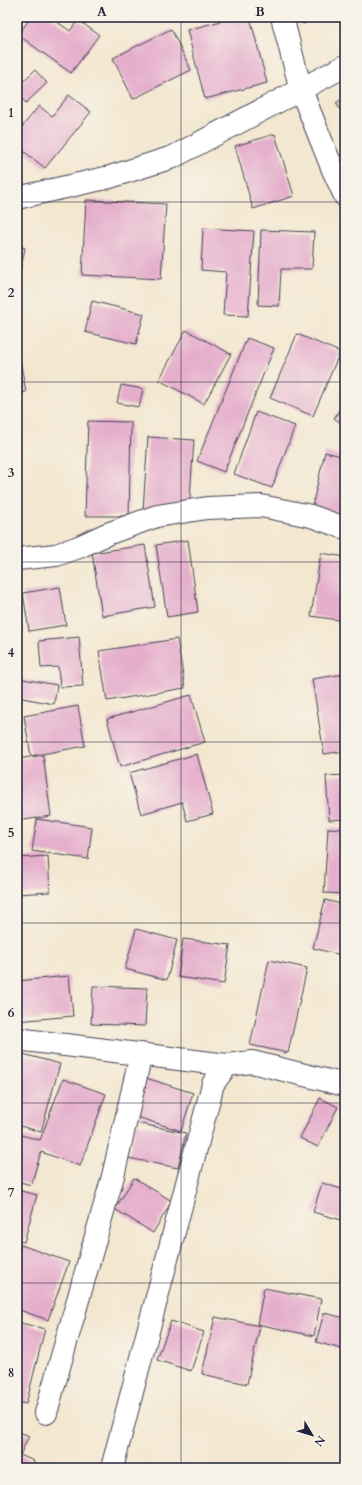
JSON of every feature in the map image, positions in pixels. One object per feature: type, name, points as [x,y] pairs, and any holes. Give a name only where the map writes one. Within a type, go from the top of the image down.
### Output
[{"type":"street","points":[[282,17],[301,90],[345,196]]},
{"type":"street","points":[[17,198],[110,177],[174,157],[345,66]]},
{"type":"street","points":[[17,559],[56,555],[79,547],[107,534],[157,516],[207,508],[261,506],[310,516],[345,528]]},
{"type":"street","points":[[17,1039],[227,1065],[252,1062],[345,1085]]},
{"type":"street","points":[[46,1412],[113,1176],[141,1054]]},
{"type":"street","points":[[112,1468],[206,1108],[213,1084],[227,1065]]},
{"type":"building","points":[[31,17],[50,17],[70,31],[78,20],[99,35],[71,73],[18,35]]},
{"type":"building","points":[[236,17],[250,17],[267,83],[205,99],[187,30]]},
{"type":"building","points":[[300,17],[318,17],[303,24]]},
{"type":"building","points":[[171,29],[191,70],[133,99],[113,58]]},
{"type":"building","points":[[35,70],[47,83],[26,103],[17,93],[17,87]]},
{"type":"building","points":[[69,95],[91,112],[45,168],[17,146],[17,133],[39,106],[52,116]]},
{"type":"building","points":[[345,97],[345,117],[336,103]]},
{"type":"building","points":[[275,134],[294,196],[253,209],[235,146]]},
{"type":"building","points":[[86,200],[166,204],[161,279],[82,275]]},
{"type":"building","points":[[203,228],[254,231],[248,316],[223,315],[226,272],[201,270]]},
{"type":"building","points":[[261,230],[314,232],[312,269],[281,269],[279,306],[258,305]]},
{"type":"building","points":[[17,246],[25,248],[18,282],[17,282]]},
{"type":"building","points":[[92,301],[144,314],[136,344],[85,332]]},
{"type":"building","points":[[186,330],[231,354],[204,404],[159,380]]},
{"type":"building","points":[[297,334],[340,352],[313,416],[270,398]]},
{"type":"building","points":[[247,338],[274,348],[224,472],[197,461]]},
{"type":"building","points":[[17,343],[26,392],[17,394]]},
{"type":"building","points":[[121,385],[143,389],[139,407],[117,403]]},
{"type":"building","points":[[345,402],[345,426],[334,418]]},
{"type":"building","points":[[256,412],[295,426],[272,488],[234,474]]},
{"type":"building","points":[[88,421],[131,422],[129,516],[85,516]]},
{"type":"building","points":[[148,437],[194,440],[189,512],[143,510]]},
{"type":"building","points":[[325,452],[345,457],[345,519],[311,511]]},
{"type":"building","points":[[188,540],[198,612],[167,617],[156,545]]},
{"type":"building","points":[[145,545],[155,607],[102,616],[92,553]]},
{"type":"building","points":[[321,553],[345,557],[345,621],[311,616]]},
{"type":"building","points":[[60,587],[66,625],[29,631],[23,593]]},
{"type":"building","points":[[17,593],[19,593],[22,630],[17,630]]},
{"type":"building","points":[[79,637],[83,686],[60,687],[58,667],[41,668],[39,641]]},
{"type":"building","points":[[177,639],[185,688],[107,701],[99,651]]},
{"type":"building","points":[[345,674],[345,751],[324,754],[312,679]]},
{"type":"building","points":[[17,678],[57,685],[54,704],[17,697]]},
{"type":"building","points":[[191,695],[205,742],[120,767],[107,719]]},
{"type":"building","points":[[78,706],[85,746],[31,756],[24,716]]},
{"type":"building","points":[[197,754],[213,814],[187,821],[182,802],[141,814],[129,773]]},
{"type":"building","points":[[43,755],[51,816],[17,821],[17,759]]},
{"type":"building","points":[[345,775],[345,819],[329,820],[326,776]]},
{"type":"building","points":[[37,819],[92,827],[88,859],[32,851]]},
{"type":"building","points":[[17,823],[21,824],[19,843],[17,842]]},
{"type":"building","points":[[328,828],[345,829],[345,894],[324,893]]},
{"type":"building","points":[[48,856],[50,892],[17,894],[17,858]]},
{"type":"building","points":[[325,900],[345,905],[345,956],[313,948]]},
{"type":"building","points":[[136,929],[177,940],[167,980],[125,969]]},
{"type":"building","points":[[183,939],[230,945],[224,984],[178,977]]},
{"type":"building","points":[[269,960],[307,968],[288,1053],[250,1045]]},
{"type":"building","points":[[69,976],[73,1016],[17,1021],[17,981]]},
{"type":"building","points":[[93,986],[147,988],[145,1026],[91,1024]]},
{"type":"building","points":[[19,1053],[60,1064],[41,1132],[17,1125],[17,1062]]},
{"type":"building","points":[[143,1077],[193,1093],[181,1131],[131,1115]]},
{"type":"building","points":[[63,1079],[106,1094],[80,1166],[41,1152],[31,1185],[17,1181],[17,1134],[40,1140]]},
{"type":"building","points":[[320,1098],[338,1107],[318,1147],[300,1138]]},
{"type":"building","points":[[136,1123],[186,1133],[178,1168],[128,1158]]},
{"type":"building","points":[[134,1178],[172,1201],[153,1233],[115,1209]]},
{"type":"building","points":[[322,1183],[345,1190],[345,1221],[313,1212]]},
{"type":"building","points":[[17,1190],[37,1195],[24,1242],[17,1241]]},
{"type":"building","points":[[21,1245],[69,1262],[48,1320],[17,1309],[17,1256]]},
{"type":"building","points":[[264,1288],[321,1299],[314,1336],[257,1324]]},
{"type":"building","points":[[324,1313],[345,1318],[345,1350],[316,1342]]},
{"type":"building","points":[[215,1317],[260,1326],[247,1384],[202,1374]]},
{"type":"building","points":[[171,1321],[204,1332],[191,1371],[157,1360]]},
{"type":"building","points":[[17,1322],[45,1329],[26,1404],[17,1402]]},
{"type":"building","points":[[17,1431],[29,1436],[20,1455],[34,1461],[31,1468],[17,1468]]}]
